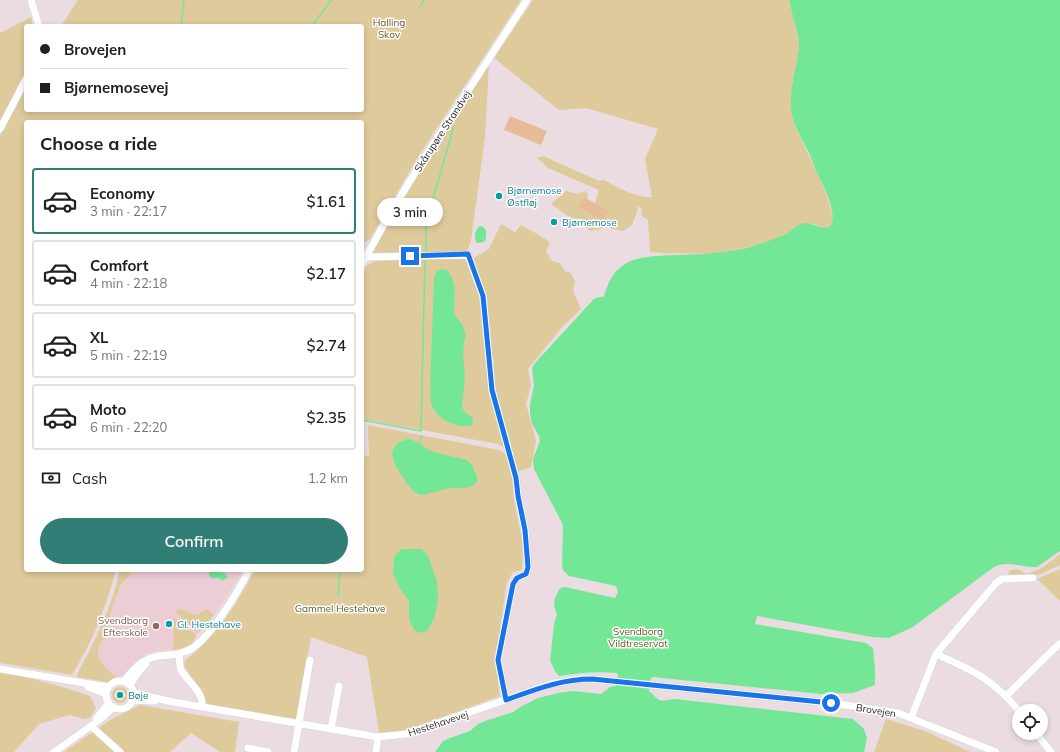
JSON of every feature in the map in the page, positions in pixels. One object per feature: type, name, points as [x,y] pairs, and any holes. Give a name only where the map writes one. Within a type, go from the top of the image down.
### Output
[{"type":"street","points":[[31,0],[39,24]]},
{"type":"street","name":"Skårupøre Strandvej","points":[[364,260],[388,217],[421,163],[527,0]]},
{"type":"street","points":[[0,129],[24,83]]},
{"type":"street","points":[[366,257],[468,254],[483,296],[492,390],[516,478],[525,530],[528,567],[526,574],[517,578],[513,584],[498,660],[506,700]]},
{"type":"street","points":[[127,683],[141,668],[158,656],[179,654],[192,648],[203,639],[231,601],[248,572]]},
{"type":"street","points":[[911,718],[936,654],[996,582],[1002,579],[1033,578]]},
{"type":"street","points":[[1006,696],[1059,644]]},
{"type":"street","points":[[179,654],[182,670],[203,700],[202,707]]},
{"type":"street","points":[[936,654],[972,670],[986,679],[1013,704]]},
{"type":"street","points":[[294,752],[310,660]]},
{"type":"street","points":[[0,669],[71,681],[107,691]]},
{"type":"street","name":"Hestehavevej","points":[[133,697],[173,702],[378,737],[406,734],[551,684],[565,681],[592,679],[653,684]]},
{"type":"street","points":[[107,691],[115,682],[127,683]]},
{"type":"street","points":[[107,691],[111,705],[118,709],[126,707],[133,697],[127,683]]},
{"type":"street","name":"Brovejen","points":[[653,684],[831,703],[898,713],[996,752]]},
{"type":"street","points":[[331,730],[339,686]]},
{"type":"street","points":[[54,752],[91,726],[111,705]]},
{"type":"street","points":[[91,726],[120,752]]},
{"type":"street","points":[[376,752],[378,737]]},
{"type":"street","points":[[1042,740],[1052,752]]},
{"type":"street","points":[[248,748],[268,752]]},
{"type":"shaded area","points":[[789,0],[1060,0],[1060,551],[1037,567],[1005,564],[994,567],[913,627],[889,638],[872,637],[757,616],[755,624],[866,643],[873,648],[875,685],[853,693],[821,694],[652,677],[648,684],[649,691],[660,700],[675,699],[853,719],[864,729],[867,738],[864,752],[435,752],[443,741],[470,731],[478,724],[485,721],[513,712],[538,698],[573,691],[601,694],[610,687],[616,686],[619,681],[617,673],[603,672],[559,676],[550,661],[554,624],[557,614],[554,606],[555,598],[560,588],[565,587],[615,598],[618,592],[616,586],[569,576],[563,570],[562,523],[534,469],[533,459],[540,441],[539,436],[532,424],[530,413],[530,404],[534,386],[532,368],[593,300],[604,296],[609,282],[614,274],[621,267],[632,260],[661,256],[705,254],[747,248],[784,235],[797,226],[805,223],[824,228],[828,228],[830,226],[833,217],[829,199],[816,172],[810,155],[796,128],[791,110],[792,91],[799,44]]},
{"type":"shaded area","points":[[510,116],[547,131],[541,145],[504,130]]},
{"type":"shaded area","points":[[584,197],[609,211],[604,220],[579,207]]},
{"type":"shaded area","points":[[480,226],[486,230],[486,238],[484,242],[477,243],[475,234]]},
{"type":"shaded area","points":[[441,269],[447,270],[453,280],[455,291],[454,314],[462,324],[466,335],[463,355],[465,376],[462,408],[473,418],[472,425],[467,426],[455,425],[443,419],[435,411],[431,402],[430,388],[434,278],[437,271]]},
{"type":"shaded area","points":[[411,439],[433,452],[467,460],[472,465],[477,477],[477,482],[473,486],[465,488],[450,488],[420,495],[413,491],[395,465],[392,453],[399,443],[404,440]]},
{"type":"shaded area","points":[[421,549],[427,554],[437,581],[438,599],[434,619],[427,631],[421,633],[414,630],[409,619],[409,601],[399,587],[393,574],[394,557],[400,550]]},
{"type":"shaded area","name":"Svendborg Efterskole","points":[[132,572],[241,572],[234,586],[214,615],[187,646],[146,654],[123,676],[116,678],[116,676],[101,663],[98,656],[101,642],[108,634],[108,621],[120,586]]},
{"type":"shaded area","points":[[210,572],[222,572],[228,577],[223,581],[209,576]]},
{"type":"green space","name":"Halling Skov","points":[[78,0],[521,0],[418,157],[370,239],[364,243],[364,120],[24,120],[24,572],[115,572],[108,598],[98,624],[72,675],[0,663],[0,136],[24,91],[24,112],[364,112],[364,24],[62,24]]},
{"type":"green space","points":[[533,0],[789,0],[799,44],[792,96],[793,118],[796,128],[820,178],[831,207],[833,219],[831,226],[827,228],[814,224],[807,224],[793,228],[784,235],[754,246],[739,249],[696,254],[650,252],[648,220],[641,215],[642,209],[638,206],[632,225],[623,231],[612,229],[606,225],[600,229],[590,231],[580,219],[571,218],[551,204],[566,191],[578,194],[585,191],[588,195],[587,199],[584,198],[609,211],[595,203],[599,190],[548,168],[537,158],[543,156],[599,181],[604,180],[628,192],[640,196],[652,197],[645,159],[658,129],[586,108],[559,110],[494,58]]},
{"type":"green space","points":[[31,17],[33,24],[24,24],[24,76],[0,121],[0,33]]},
{"type":"green space","points":[[489,64],[485,137],[471,241],[467,251],[370,254],[422,166]]},
{"type":"green space","points":[[501,224],[515,232],[521,225],[550,242],[546,252],[552,261],[560,263],[565,271],[571,273],[575,282],[573,291],[581,309],[563,326],[528,369],[531,385],[526,404],[536,441],[531,467],[517,472],[495,390],[485,296],[474,258],[489,249]]},
{"type":"green space","points":[[467,256],[481,297],[490,390],[505,448],[498,444],[364,419],[364,272],[367,266],[374,261]]},
{"type":"green space","name":"Gammel Hestehave","points":[[368,425],[499,450],[508,456],[514,479],[513,494],[523,546],[522,570],[513,572],[507,582],[495,661],[500,696],[403,731],[379,733],[367,657],[311,637],[296,720],[207,704],[203,693],[184,666],[185,661],[203,645],[220,626],[239,598],[254,572],[364,572],[364,455],[369,456]]},
{"type":"green space","points":[[1060,554],[1060,565],[1038,575],[1008,577],[1009,571],[1017,569],[1027,574],[1042,568]]},
{"type":"green space","points":[[1060,569],[1060,601],[1037,579]]},
{"type":"green space","points":[[120,572],[132,572],[120,586],[108,621],[108,634],[102,641],[98,652],[101,662],[116,676],[116,678],[107,682],[77,677],[77,674],[108,610]]},
{"type":"green space","points":[[178,609],[194,615],[207,609],[214,615],[199,632],[176,613]]},
{"type":"green space","points":[[174,618],[196,635],[191,644],[173,651]]},
{"type":"green space","points":[[0,672],[23,676],[90,696],[96,708],[91,717],[85,719],[69,715],[39,724],[14,752],[0,752]]},
{"type":"green space","points":[[120,687],[126,689],[128,695],[126,701],[120,703],[114,701],[112,695],[114,689]]},
{"type":"green space","points":[[140,705],[239,722],[235,752],[220,752],[191,733],[170,752],[64,752],[110,720]]},
{"type":"green space","points":[[886,719],[925,731],[970,752],[874,752]]},
{"type":"waterway","points":[[181,24],[184,0]]},
{"type":"waterway","points":[[313,24],[331,0]]},
{"type":"waterway","points":[[420,7],[424,0]]},
{"type":"waterway","points":[[426,251],[426,223],[454,126]]},
{"type":"waterway","points":[[364,420],[421,431],[425,260]]},
{"type":"waterway","points":[[420,444],[421,436]]},
{"type":"waterway","points":[[338,596],[340,572]]},
{"type":"place","name":"Bjørnemose Østfløj","points":[[499,196]]},
{"type":"place","name":"Bjørnemose","points":[[554,222]]},
{"type":"place","name":"Gl. Hestehave","points":[[169,624]]},
{"type":"place","name":"Svendborg Efterskole","points":[[156,626]]},
{"type":"place","name":"Bøje","points":[[120,695]]},
{"type":"route","points":[[410,256],[468,254],[483,296],[492,390],[516,478],[525,530],[528,567],[526,574],[517,578],[513,584],[498,660],[506,700],[551,684],[580,679],[592,679],[617,680],[831,703]]},
{"type":"park label","name":"Svendborg Vildtreservat","points":[[638,636]]}]
